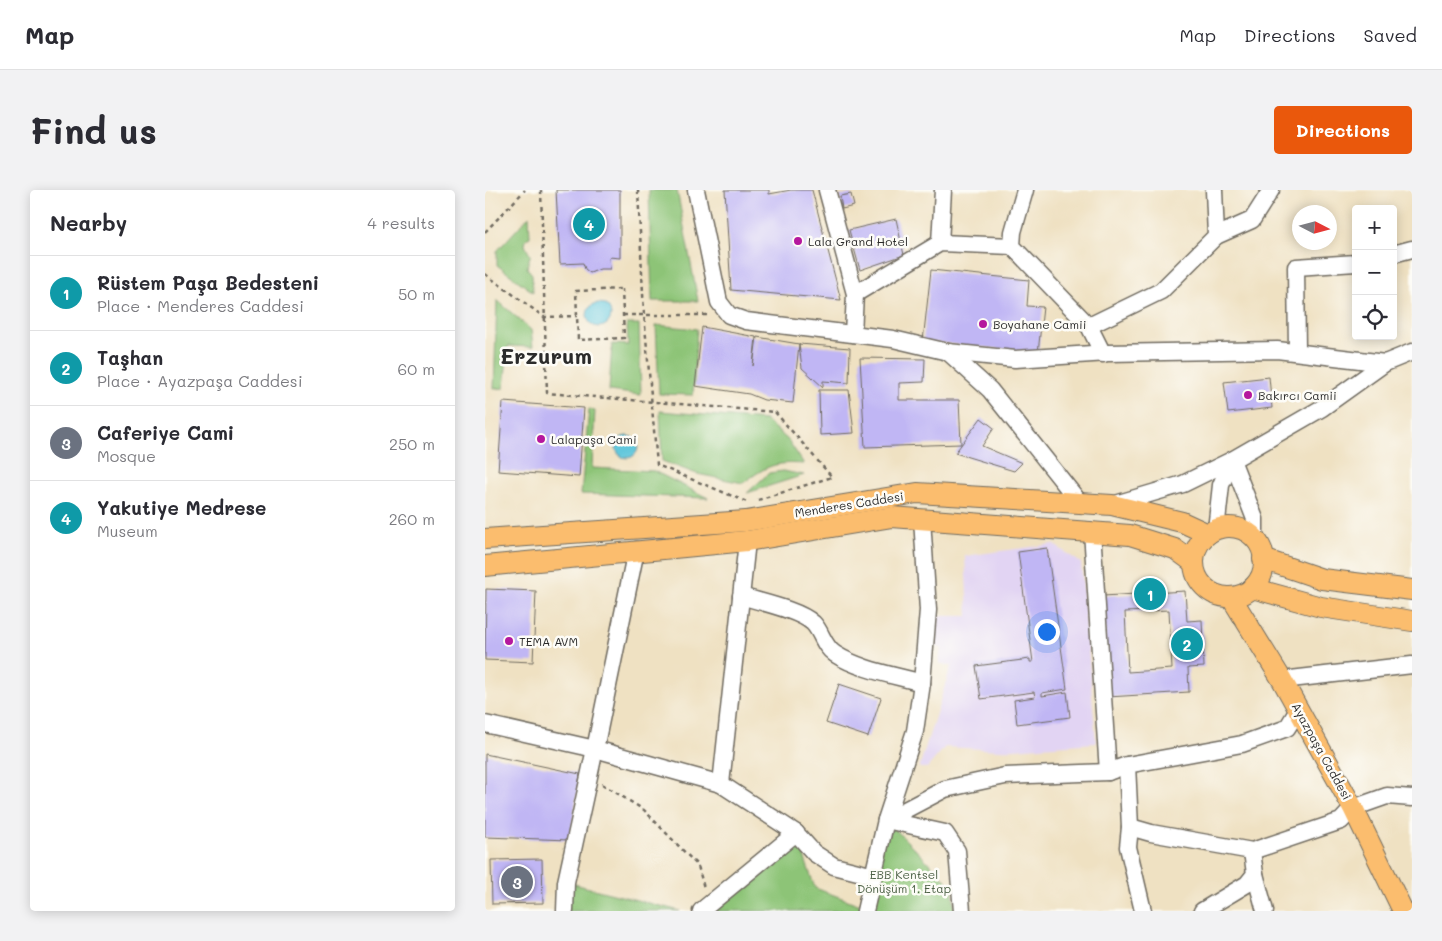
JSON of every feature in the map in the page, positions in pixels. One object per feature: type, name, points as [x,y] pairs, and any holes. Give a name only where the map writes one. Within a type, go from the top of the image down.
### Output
[{"type":"main road","name":"Menderes Caddesi","points":[[485,539],[746,521],[917,493],[1112,505],[1182,522],[1212,532]]},
{"type":"main road","name":"Menderes Caddesi","points":[[485,566],[747,541],[892,517],[1092,531],[1154,541],[1175,549],[1194,562]]},
{"type":"main road","points":[[1237,528],[1255,539],[1261,548],[1263,559],[1261,575],[1252,588],[1242,595],[1231,597],[1219,596],[1208,591],[1195,573],[1194,562],[1200,542],[1212,532],[1237,528]]},
{"type":"main road","points":[[1263,559],[1322,579],[1412,590]]},
{"type":"main road","points":[[1252,588],[1321,606],[1412,621]]},
{"type":"main road","name":"Ayazpaşa Caddesi","points":[[1231,597],[1282,680],[1353,808],[1403,911]]},
{"type":"street","points":[[696,190],[715,290],[719,302],[729,315],[746,321],[893,339],[948,352],[1015,359],[1103,354],[1297,351],[1385,363]]},
{"type":"street","points":[[827,190],[855,294],[853,334]]},
{"type":"street","points":[[940,243],[943,190]]},
{"type":"street","points":[[1012,246],[1013,232],[1025,190]]},
{"type":"street","points":[[1214,190],[1216,236]]},
{"type":"street","points":[[1089,326],[1161,291],[1216,236],[1253,220],[1271,190]]},
{"type":"street","points":[[855,294],[940,243],[1012,246],[1089,326],[1103,354]]},
{"type":"street","points":[[1397,253],[1412,250]]},
{"type":"street","points":[[1297,351],[1296,267],[1352,263]]},
{"type":"street","points":[[948,352],[990,390],[1080,503]]},
{"type":"street","points":[[1112,505],[1183,484],[1233,460],[1322,408],[1385,363],[1412,352]]},
{"type":"street","points":[[1212,532],[1221,485],[1233,460]]},
{"type":"street","points":[[1233,460],[1255,519],[1255,539]]},
{"type":"street","points":[[865,911],[886,820],[915,731],[922,683],[928,610],[922,519]]},
{"type":"street","points":[[1092,531],[1108,772]]},
{"type":"street","points":[[721,784],[747,541]]},
{"type":"street","points":[[565,911],[566,882],[591,776],[637,550]]},
{"type":"street","points":[[741,596],[802,616],[813,623],[826,646],[835,654],[862,666],[922,683]]},
{"type":"street","points":[[1282,680],[1412,664]]},
{"type":"street","points":[[886,820],[945,789],[1005,776],[1108,772],[1127,765],[1242,744],[1287,728],[1298,710]]},
{"type":"street","points":[[485,724],[595,749],[721,784],[796,832],[814,853],[834,866],[874,876]]},
{"type":"street","points":[[1127,765],[1130,827],[1128,847],[1143,911]]},
{"type":"street","points":[[1130,827],[1151,833],[1252,851],[1341,821],[1353,808],[1387,796],[1412,798]]},
{"type":"street","points":[[886,820],[945,833],[957,851],[962,911]]},
{"type":"street","points":[[705,909],[796,832]]},
{"type":"street","points":[[1252,851],[1255,874],[1265,911]]},
{"type":"street","points":[[1202,911],[1247,884],[1255,874]]},
{"type":"path","points":[[485,232],[525,190]]},
{"type":"path","points":[[541,190],[547,393],[651,402],[775,412],[832,477],[749,503],[657,465],[651,402],[644,314],[638,190]]},
{"type":"path","points":[[485,274],[544,317],[577,316]]},
{"type":"path","points":[[622,289],[623,315],[624,338],[578,340],[576,291],[622,289]]},
{"type":"path","points":[[623,315],[729,315]]},
{"type":"path","points":[[591,776],[644,810],[698,866],[705,909]]},
{"type":"shaded area","points":[[1053,544],[1081,563],[1096,743],[1000,750],[945,747],[927,768],[919,768],[951,666],[939,663],[941,648],[930,645],[937,616],[968,616],[965,556]]},
{"type":"green space","points":[[649,190],[677,190],[698,301],[652,301]]},
{"type":"green space","points":[[529,216],[530,237],[526,239],[525,245],[530,255],[527,268],[532,274],[533,292],[497,265],[497,251]]},
{"type":"green space","points":[[497,300],[531,330],[533,347],[508,346],[504,388],[494,389]]},
{"type":"green space","points":[[627,324],[639,324],[641,395],[609,391],[612,344],[628,345]]},
{"type":"green space","points":[[656,325],[697,329],[693,395],[659,394]]},
{"type":"green space","points":[[589,409],[595,410],[592,468],[654,471],[708,498],[581,494]]},
{"type":"green space","points":[[660,411],[765,420],[788,440],[804,464],[778,464],[759,472],[743,483],[697,474],[662,461]]},
{"type":"green space","points":[[783,471],[804,475],[747,493],[769,473]]},
{"type":"green space","name":"EBB Kentsel Dönüşüm 1. Etap","points":[[886,820],[952,886],[955,911],[701,911],[796,833],[815,888],[866,907]]},
{"type":"green space","points":[[566,882],[680,911],[565,911]]},
{"type":"water","points":[[599,303],[608,306],[611,315],[608,324],[599,327],[590,324],[587,315],[590,306]]},
{"type":"water","points":[[627,436],[635,439],[638,447],[635,455],[627,458],[619,455],[616,447],[619,439]]},
{"type":"building","points":[[556,190],[620,190],[620,258],[609,257],[610,269],[600,269],[590,273],[585,269],[583,263],[560,264]]},
{"type":"building","points":[[725,190],[769,190],[769,194],[791,190],[812,190],[841,300],[731,290]]},
{"type":"building","points":[[851,194],[854,206],[842,209],[840,196]]},
{"type":"building","points":[[896,219],[904,255],[860,270],[849,230]]},
{"type":"building","name":"Boyahane Camii","points":[[931,270],[1029,280],[1027,306],[1043,307],[1038,353],[923,341]]},
{"type":"building","points":[[702,327],[756,337],[753,366],[757,337],[799,344],[793,403],[764,400],[749,394],[695,386]]},
{"type":"building","points":[[799,344],[850,348],[849,383],[823,381],[823,387],[802,368]]},
{"type":"building","points":[[860,358],[925,359],[924,382],[899,383],[899,400],[959,400],[961,444],[865,447]]},
{"type":"building","name":"Bakırcı Camii","points":[[1269,377],[1272,408],[1228,413],[1224,382]]},
{"type":"building","points":[[819,390],[849,390],[854,433],[820,435]]},
{"type":"building","name":"Lalapaşa Cami","points":[[503,402],[584,408],[579,477],[498,471]]},
{"type":"building","points":[[981,418],[994,428],[982,446],[1022,463],[1014,471],[955,453]]},
{"type":"building","points":[[1047,548],[1067,689],[1042,693],[1042,696],[1067,692],[1070,717],[1017,724],[1014,700],[1035,697],[1034,692],[981,699],[976,666],[1030,659],[1030,662],[1033,662],[1018,552]]},
{"type":"building","name":"TEMA AVM","points":[[486,589],[536,591],[533,662],[485,660]]},
{"type":"building","points":[[1185,591],[1187,621],[1202,620],[1204,667],[1188,668],[1189,692],[1108,697],[1103,596]],"holes":[[[1169,610],[1172,669],[1128,672],[1125,612]]]},
{"type":"building","points":[[839,684],[881,698],[868,737],[826,723]]},
{"type":"building","points":[[485,754],[580,774],[570,840],[485,837]]},
{"type":"building","points":[[542,859],[543,903],[492,904],[491,860]]},
{"type":"place","name":"Yakutiye Medrese","points":[[589,224]]},
{"type":"place","name":"Lala Grand Hotel","points":[[798,241]]},
{"type":"place","name":"Boyahane Camii","points":[[983,324]]},
{"type":"place","name":"Bakırcı Camii","points":[[1248,395]]},
{"type":"place","name":"Lalapaşa Cami","points":[[541,439]]},
{"type":"place","name":"Rüstem Paşa Bedesteni","points":[[1150,594]]},
{"type":"place","name":"TEMA AVM","points":[[509,641]]},
{"type":"place","name":"Taşhan","points":[[1187,644]]},
{"type":"place","name":"Caferiye Cami","points":[[517,882]]},
{"type":"district","name":"Erzurum","points":[[546,355]]}]
